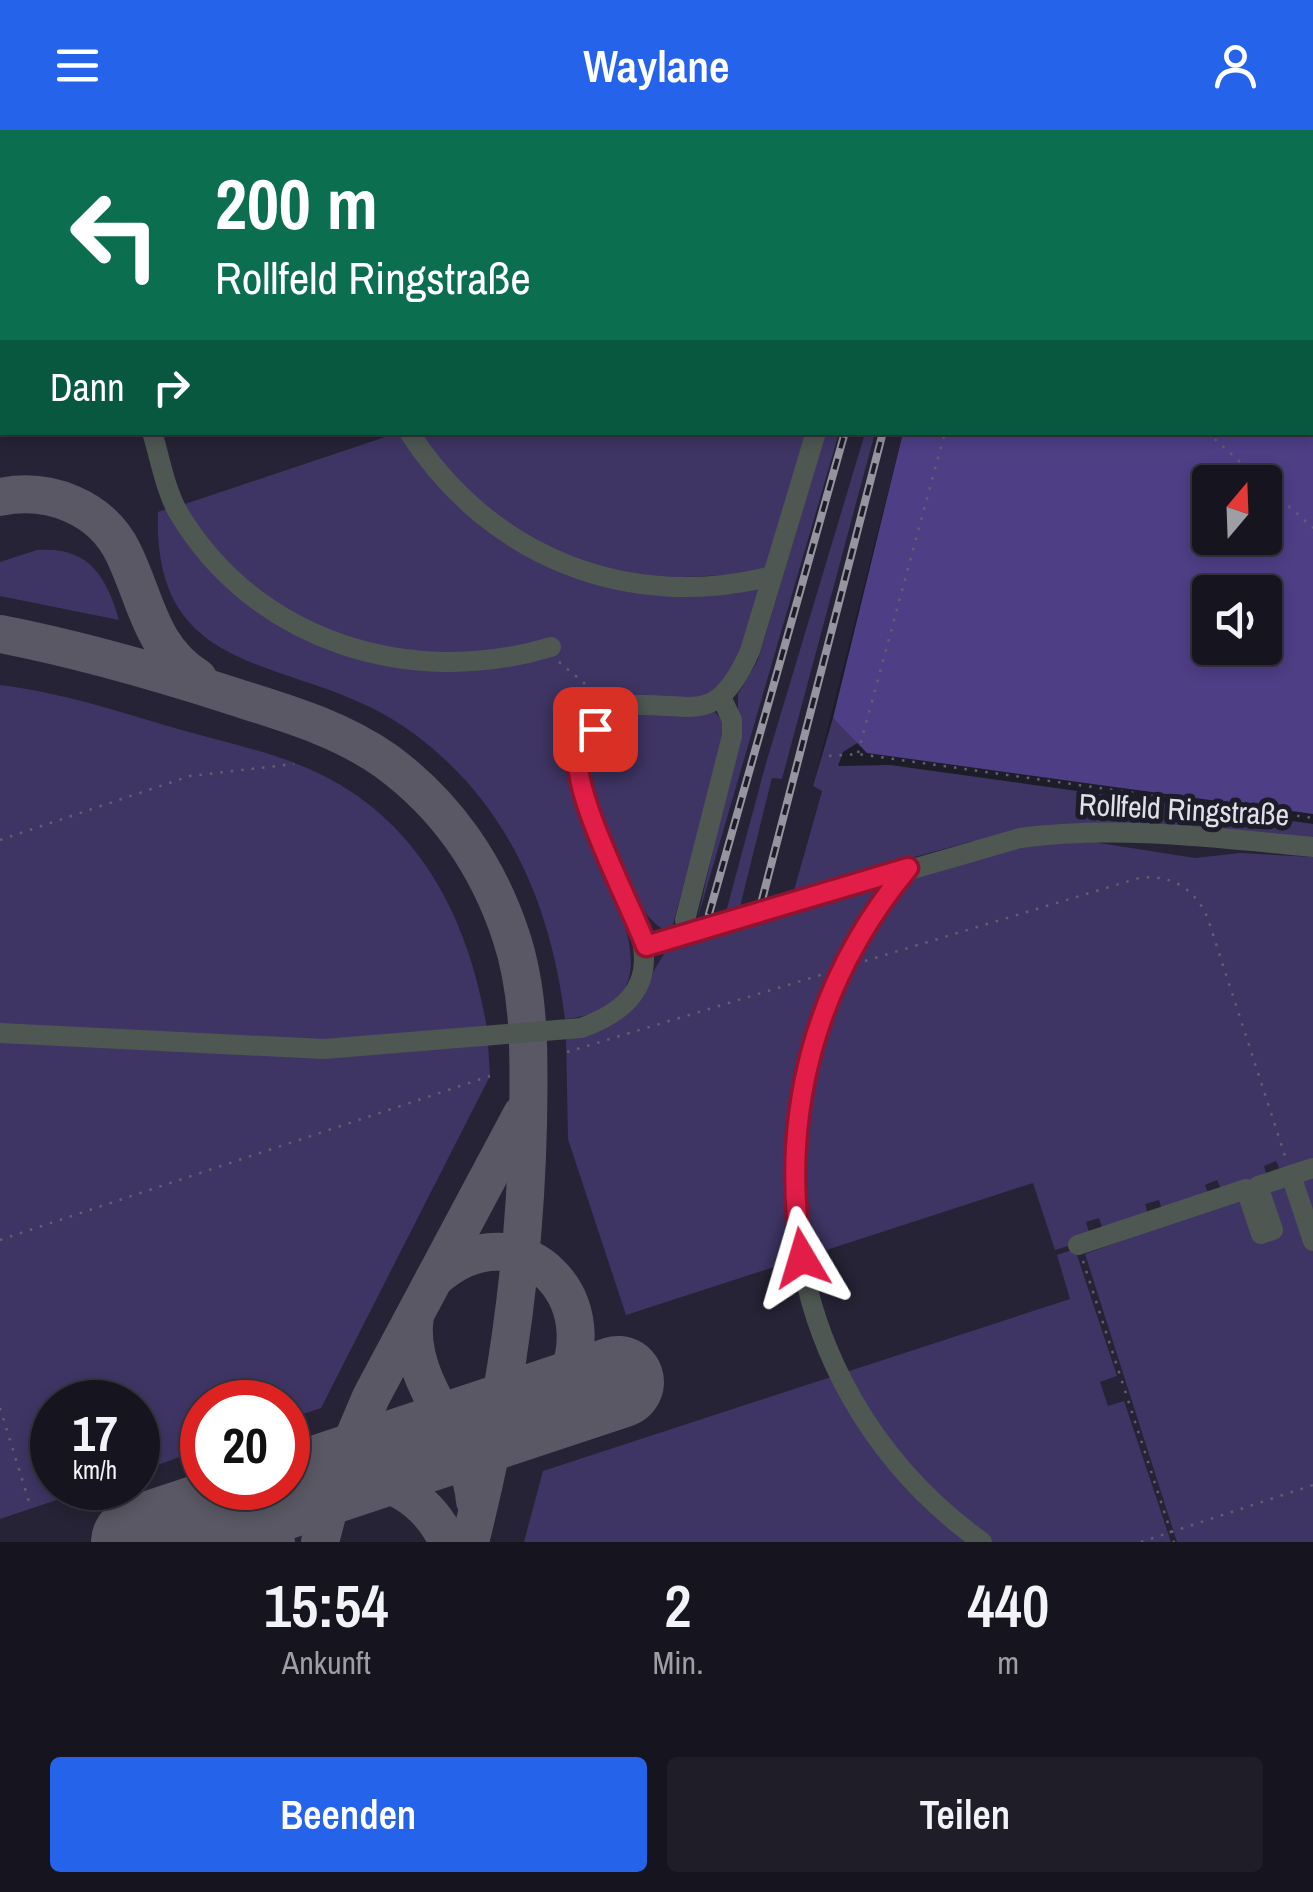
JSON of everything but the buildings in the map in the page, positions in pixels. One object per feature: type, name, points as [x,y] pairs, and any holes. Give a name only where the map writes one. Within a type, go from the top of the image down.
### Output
[{"type":"lane","points":[[153,435],[176,508],[205,550],[240,587],[304,630],[364,653],[426,664],[489,662],[547,648]]},
{"type":"lane","points":[[412,435],[439,474],[475,511],[517,542],[563,565],[608,580],[655,588],[714,588],[772,576]]},
{"type":"lane","points":[[0,1033],[324,1049],[581,1028],[616,1011],[632,992],[646,946],[586,804],[578,771],[586,742],[615,709],[634,705],[684,708],[722,699],[735,684],[750,651],[815,435]]},
{"type":"lane","points":[[685,920],[732,736],[732,720],[722,699]]},
{"type":"lane","name":"Rollfeld Ringstraße","points":[[646,946],[1020,838],[1068,832],[1313,847]]},
{"type":"lane","points":[[908,868],[866,925],[810,1047],[794,1137],[797,1228],[814,1316],[838,1375],[885,1450],[924,1494],[982,1542]]},
{"type":"lane","points":[[1078,1245],[1246,1189],[1261,1234],[1273,1230],[1258,1186],[1313,1168]]},
{"type":"lane","points":[[1292,1175],[1313,1241]]},
{"type":"path","points":[[858,754],[944,435]]},
{"type":"path","points":[[1210,435],[1243,465]]},
{"type":"path","points":[[1282,500],[1313,528]]},
{"type":"path","points":[[547,648],[615,709]]},
{"type":"path","points":[[829,756],[858,754],[1313,818]]},
{"type":"path","points":[[0,840],[190,776],[294,764]]},
{"type":"path","points":[[566,1052],[1140,878],[1178,883],[1204,910],[1292,1175]]},
{"type":"path","points":[[0,1240],[490,1076]]},
{"type":"path","points":[[1078,1245],[1174,1542]]},
{"type":"path","points":[[0,1408],[30,1505]]},
{"type":"path","points":[[1141,1542],[1313,1485]]},
{"type":"shaded area","points":[[0,435],[828,435],[703,898],[838,435],[864,435],[766,763],[740,907],[772,778],[782,778],[874,435],[902,435],[813,786],[822,790],[794,889],[806,886],[890,765],[1313,824],[1313,1542],[0,1542]]},
{"type":"shaded area","points":[[391,435],[407,435],[439,478],[475,515],[516,545],[560,567],[608,582],[658,589],[710,588],[765,580],[742,654],[721,684],[706,694],[687,699],[616,700],[586,725],[571,750],[572,790],[620,909],[630,948],[628,981],[608,1006],[565,1019],[549,936],[519,859],[475,791],[446,761],[413,733],[370,707],[242,658],[207,639],[180,610],[163,569],[158,512],[172,507],[206,554],[246,593],[290,625],[338,647],[389,662],[442,667],[498,663],[555,650],[553,644],[499,656],[444,659],[391,654],[340,640],[293,619],[249,589],[211,552],[179,506]]},
{"type":"shaded area","points":[[416,435],[807,435],[767,573],[618,580],[492,523]]},
{"type":"shaded area","points":[[824,435],[838,435],[697,921],[738,738],[738,694],[758,660]]},
{"type":"shaded area","points":[[864,435],[874,435],[782,779],[772,778],[740,907],[726,912],[766,763]]},
{"type":"shaded area","points":[[903,435],[1313,435],[1313,814],[867,753],[833,718]]},
{"type":"shaded area","points":[[37,550],[70,553],[93,567],[108,590],[119,620],[0,596],[0,562]]},
{"type":"shaded area","points":[[0,685],[90,703],[271,755],[324,776],[359,797],[415,850],[436,882],[468,952],[487,1029],[324,1041],[0,1025]]},
{"type":"shaded area","points":[[715,712],[726,725],[671,932],[656,924],[628,884],[597,800],[588,757],[622,715]]},
{"type":"shaded area","points":[[833,718],[859,742],[843,752],[838,766],[890,765],[1313,824],[1313,840],[973,841],[794,890],[822,791],[813,786]]},
{"type":"shaded area","points":[[1093,842],[1195,858],[1240,853],[1313,857],[1313,1165],[1282,1174],[1276,1161],[1264,1166],[1268,1179],[1223,1193],[1217,1180],[1205,1185],[1210,1198],[1163,1213],[1159,1200],[1145,1204],[1149,1218],[1104,1233],[1099,1218],[1086,1222],[1091,1239],[1055,1250],[1033,1183],[626,1315],[568,1139],[566,1036],[638,996],[666,951],[1022,845]]},
{"type":"shaded area","points":[[0,1041],[488,1044],[490,1076],[321,1408],[310,1412],[310,1380],[180,1380],[180,1457],[160,1464],[160,1380],[30,1380],[30,1509],[0,1519]]},
{"type":"shaded area","points":[[1313,1172],[1313,1542],[1177,1542],[1085,1254]]},
{"type":"shaded area","points":[[1075,1249],[1117,1376],[1100,1382],[1108,1406],[1124,1401],[1171,1542],[524,1542],[543,1471],[1070,1299],[1057,1255]]},
{"type":"taxiway","points":[[0,497],[55,498],[102,524],[124,554],[160,638],[182,666],[198,678]]},
{"type":"taxiway","points":[[0,634],[170,677],[289,714],[349,739],[386,761],[428,797],[462,839],[490,885],[511,936],[522,982],[527,1029],[528,1124],[523,1230],[511,1334],[470,1542]]},
{"type":"taxiway","points":[[320,1542],[337,1477],[371,1397],[522,1114]]},
{"type":"taxiway","points":[[434,1279],[467,1258],[499,1252],[528,1259],[552,1276],[569,1302],[576,1333],[570,1368],[551,1405]]},
{"type":"taxiway","points":[[415,1315],[414,1340],[419,1364],[462,1453],[475,1501]]},
{"type":"taxiway","points":[[337,1477],[372,1480],[403,1492],[429,1512],[448,1542]]},
{"type":"taxiway","points":[[205,1520],[240,1522],[276,1542]]},
{"type":"runway","points":[[137,1542],[618,1382]]},
{"type":"railway","points":[[709,914],[844,435]]},
{"type":"railway","points":[[762,900],[882,435]]},
{"type":"route","points":[[595,729],[579,755],[578,771],[586,804],[646,946],[908,868],[858,937],[810,1047],[794,1137],[794,1198],[802,1258]]}]
